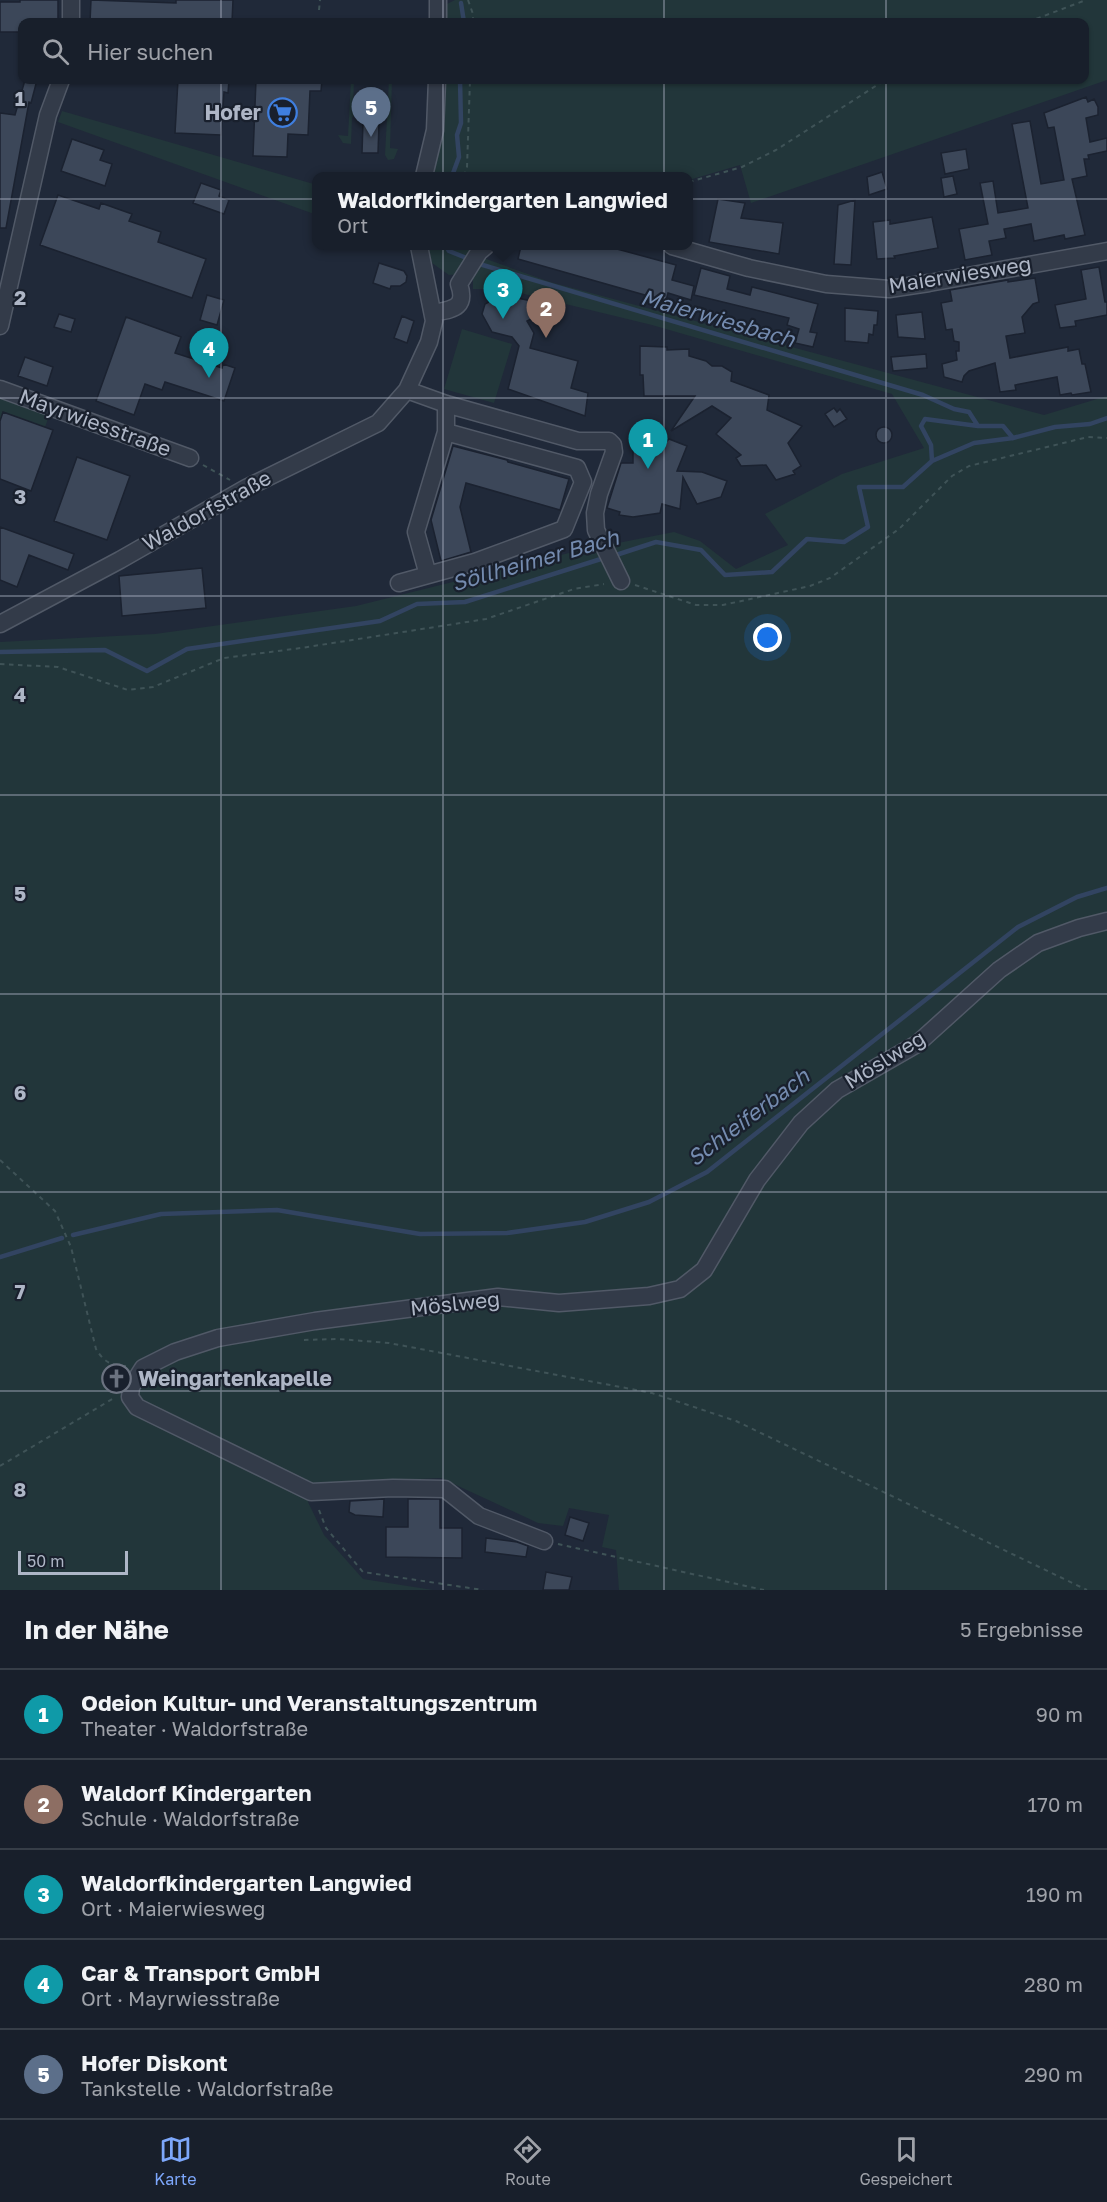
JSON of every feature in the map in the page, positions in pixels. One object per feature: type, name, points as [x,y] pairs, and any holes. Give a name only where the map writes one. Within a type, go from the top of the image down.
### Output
[{"type":"street","points":[[71,0],[71,18]]},
{"type":"street","points":[[438,0],[438,18]]},
{"type":"street","points":[[0,326],[48,115],[60,84]]},
{"type":"street","points":[[425,172],[435,130],[437,84]]},
{"type":"street","name":"Waldorfstraße","points":[[0,624],[120,560],[246,488],[378,423],[407,390],[429,342],[434,313],[420,250]]},
{"type":"street","points":[[434,313],[451,310],[460,303],[464,277],[482,250]]},
{"type":"street","name":"Maierwiesweg","points":[[686,250],[749,268],[826,284],[889,289],[1107,251]]},
{"type":"street","points":[[427,281],[464,277]]},
{"type":"street","name":"Mayrwiesstraße","points":[[0,388],[190,458]]},
{"type":"street","points":[[407,390],[446,404],[579,441],[609,441],[613,445],[614,452],[599,494],[595,513],[596,530],[620,577]]},
{"type":"street","points":[[428,575],[416,532],[446,432],[446,404]]},
{"type":"street","points":[[399,584],[475,562],[564,529],[583,482],[577,468],[446,432]]},
{"type":"street","name":"Möslweg","points":[[131,1388],[143,1368],[175,1352],[218,1338],[315,1320],[498,1297],[559,1303],[649,1296],[680,1289],[704,1270],[757,1180],[801,1123],[837,1090],[918,1044],[999,969],[1038,943],[1079,928],[1107,921]]},
{"type":"street","points":[[131,1388],[130,1397],[137,1407],[311,1492],[393,1488],[445,1489],[478,1516],[544,1541]]},
{"type":"path","points":[[319,10],[320,0]]},
{"type":"path","points":[[468,0],[473,18]]},
{"type":"path","points":[[1039,18],[1086,0]]},
{"type":"path","points":[[466,172],[470,84]]},
{"type":"path","points":[[693,181],[742,167],[776,150],[879,84]]},
{"type":"path","points":[[0,664],[58,667],[128,690],[153,687],[224,658],[486,618],[574,589],[620,577],[696,605],[723,605],[810,586],[830,578],[899,528],[952,476],[969,465],[1088,437],[1107,438]]},
{"type":"path","points":[[190,458],[246,488]]},
{"type":"path","points":[[0,1160],[55,1211],[71,1247],[96,1349],[103,1361],[113,1365]]},
{"type":"path","points":[[294,1341],[338,1339],[389,1343],[652,1393],[736,1421],[1087,1590]]},
{"type":"path","points":[[0,1466],[131,1388]]},
{"type":"path","points":[[319,1510],[326,1528],[363,1572],[483,1590]]},
{"type":"path","points":[[544,1541],[764,1590]]},
{"type":"green space","points":[[455,0],[1107,0],[1107,80],[751,203],[740,165],[693,179],[693,172],[432,172],[444,84],[1089,84],[1089,18],[446,18],[447,4]]},
{"type":"green space","points":[[351,84],[354,84],[353,107],[360,108],[352,118],[351,144],[343,143],[338,135],[348,136]]},
{"type":"green space","points":[[389,84],[392,84],[390,148],[398,149],[394,159],[388,160],[385,155]]},
{"type":"green space","points":[[62,111],[312,184],[312,213],[58,122]]},
{"type":"green space","points":[[428,250],[479,250],[475,255],[550,282],[1044,415],[1107,396],[1107,1590],[619,1590],[616,1550],[602,1547],[609,1515],[569,1508],[563,1526],[538,1523],[441,1478],[311,1484],[308,1502],[324,1535],[363,1579],[433,1590],[0,1590],[0,642],[155,634],[356,606],[577,551],[674,532],[700,541],[736,569],[788,545],[765,514],[842,474],[924,448],[892,394],[652,325],[504,289],[473,289],[473,273],[449,275],[432,263]]},
{"type":"green space","points":[[462,329],[512,344],[494,403],[444,389]]},
{"type":"green space","points":[[0,398],[50,414],[45,427],[4,412],[0,421]]},
{"type":"building","points":[[20,0],[58,0],[58,18],[18,18],[18,32],[0,32],[0,2],[20,2]]},
{"type":"building","points":[[91,0],[176,3],[176,0],[233,0],[232,18],[90,18]]},
{"type":"building","points":[[24,84],[36,84],[31,103],[29,102],[6,228],[0,228],[0,113],[15,115]]},
{"type":"building","points":[[178,84],[229,84],[228,93],[224,92],[221,135],[175,133]]},
{"type":"building","name":"Hofer","points":[[256,84],[322,84],[321,91],[310,91],[308,135],[288,134],[287,157],[253,156]]},
{"type":"building","points":[[1086,97],[1088,102],[1094,99],[1098,107],[1098,115],[1086,118],[1090,142],[1107,138],[1107,151],[1088,155],[1089,159],[1084,159],[1087,176],[1072,179],[1085,235],[1065,239],[1064,235],[1034,241],[1031,224],[1004,229],[1006,238],[989,241],[992,255],[965,260],[959,229],[988,224],[980,183],[993,181],[998,213],[1028,208],[1012,124],[1030,121],[1041,184],[1064,180],[1054,127],[1048,128],[1044,113]]},
{"type":"building","points":[[363,122],[379,123],[378,153],[362,153]]},
{"type":"building","points":[[72,139],[104,150],[100,160],[112,164],[105,186],[61,171]]},
{"type":"building","points":[[966,149],[969,169],[945,174],[941,153]]},
{"type":"building","points":[[882,172],[887,189],[869,195],[867,177]]},
{"type":"building","points":[[953,176],[957,194],[944,197],[941,178]]},
{"type":"building","points":[[201,183],[221,190],[219,196],[229,200],[224,214],[193,203]]},
{"type":"building","points":[[58,195],[99,209],[101,203],[132,214],[129,221],[161,232],[158,242],[206,259],[192,298],[40,245]]},
{"type":"building","points":[[718,199],[745,203],[741,218],[783,223],[779,254],[709,242]]},
{"type":"building","points":[[855,200],[851,265],[834,264],[838,205]]},
{"type":"building","points":[[932,217],[938,248],[894,256],[895,258],[877,259],[873,222],[890,220],[890,224]]},
{"type":"building","points":[[520,250],[621,250],[676,265],[672,280],[694,286],[691,300],[668,293],[666,301],[518,259]]},
{"type":"building","points":[[379,263],[404,271],[407,276],[406,282],[400,286],[391,286],[390,289],[373,283]]},
{"type":"building","points":[[1099,267],[1105,302],[1107,302],[1107,315],[1075,321],[1076,326],[1060,328],[1055,305],[1086,299],[1081,270]]},
{"type":"building","points":[[701,268],[730,276],[727,289],[750,295],[752,287],[818,304],[810,332],[817,333],[813,347],[795,343],[799,329],[787,325],[789,318],[694,295]]},
{"type":"building","points":[[1035,278],[1039,302],[1033,304],[1022,317],[1025,333],[1006,336],[1010,358],[1068,347],[1068,351],[1079,349],[1091,392],[1060,395],[1057,377],[1015,385],[1016,390],[1000,392],[995,363],[969,371],[962,382],[944,377],[942,364],[957,360],[956,351],[959,351],[959,342],[954,341],[952,329],[946,330],[941,303],[952,301],[950,290]]},
{"type":"building","points":[[207,295],[224,300],[217,325],[200,320]]},
{"type":"building","points":[[502,295],[537,302],[541,309],[539,315],[527,321],[534,333],[530,348],[578,361],[571,388],[588,393],[585,416],[508,389],[519,346],[512,337],[492,332],[482,314],[485,304]]},
{"type":"building","points":[[845,308],[878,311],[877,325],[874,325],[873,335],[869,334],[868,343],[845,341]]},
{"type":"building","points":[[922,312],[925,339],[898,337],[896,315]]},
{"type":"building","points":[[59,314],[75,319],[71,332],[54,327]]},
{"type":"building","points":[[402,316],[414,321],[407,343],[394,338]]},
{"type":"building","points":[[126,317],[181,337],[175,353],[222,368],[223,364],[235,368],[224,401],[165,382],[162,390],[145,384],[134,415],[96,401]]},
{"type":"building","points":[[640,346],[667,347],[667,350],[689,349],[689,356],[706,361],[712,366],[722,366],[732,372],[731,381],[769,395],[767,410],[802,426],[788,443],[801,466],[793,471],[795,474],[776,480],[766,465],[741,466],[736,458],[741,455],[716,434],[731,418],[712,406],[671,431],[695,396],[644,396],[643,375],[640,375]]},
{"type":"building","points":[[926,354],[927,368],[893,371],[891,357]]},
{"type":"building","points":[[25,357],[53,367],[47,386],[18,376]]},
{"type":"building","points":[[834,408],[837,412],[840,409],[847,419],[834,427],[825,414]]},
{"type":"building","points":[[3,412],[53,430],[31,491],[0,479],[0,421]]},
{"type":"building","points":[[649,422],[664,444],[669,439],[687,446],[677,471],[702,472],[727,481],[721,497],[697,504],[683,477],[680,509],[662,504],[660,513],[633,517],[619,515],[620,512],[607,508],[621,463],[633,463],[633,450],[637,437],[633,432]]},
{"type":"building","points":[[884,427],[892,435],[884,443],[876,435]]},
{"type":"building","points":[[453,446],[569,479],[560,510],[466,483],[460,507],[471,552],[441,561],[431,520]]},
{"type":"building","points":[[77,457],[130,476],[107,540],[54,521]]},
{"type":"building","points":[[0,527],[74,554],[68,570],[29,555],[17,587],[0,580]]},
{"type":"building","points":[[202,568],[206,608],[122,616],[119,576]]},
{"type":"building","points":[[384,1499],[383,1517],[355,1515],[349,1512],[350,1501]]},
{"type":"building","points":[[408,1499],[440,1499],[440,1528],[462,1528],[462,1558],[386,1557],[386,1527],[408,1527]]},
{"type":"building","points":[[570,1517],[589,1523],[583,1541],[565,1535]]},
{"type":"building","points":[[486,1538],[517,1542],[528,1546],[526,1557],[485,1552]]},
{"type":"building","points":[[546,1572],[572,1577],[569,1590],[543,1590]]},
{"type":"waterway","name":"Maierwiesbach","points":[[461,3],[463,18]]},
{"type":"waterway","name":"Maierwiesbach","points":[[453,172],[459,157],[457,135],[461,123],[460,84]]},
{"type":"waterway","name":"Maierwiesbach","points":[[448,250],[469,259]]},
{"type":"waterway","name":"Maierwiesbach","points":[[476,263],[923,395],[954,409],[969,412],[978,426]]},
{"type":"waterway","name":"Söllheimer Bach","points":[[613,556],[656,542],[701,550],[725,575],[772,572],[807,539],[844,542],[868,527],[859,487],[903,487],[932,461],[974,443],[1013,438],[1055,427],[1090,424],[1107,418]]},
{"type":"waterway","name":"Söllheimer Bach","points":[[932,461],[931,445],[921,426],[925,419],[978,426],[1003,426],[1013,438]]},
{"type":"waterway","name":"Söllheimer Bach","points":[[0,652],[105,650],[147,671],[187,649],[380,621],[417,604],[465,602],[604,558]]},
{"type":"waterway","name":"Schleiferbach","points":[[73,1235],[161,1214],[277,1210],[420,1234],[507,1233],[585,1222],[649,1202],[707,1172],[1018,927],[1077,897],[1107,888]]},
{"type":"waterway","name":"Schleiferbach","points":[[0,1257],[62,1238]]},
{"type":"place","name":"Hofer","points":[[282,113]]},
{"type":"place","name":"Hofer Diskont","points":[[371,137]]},
{"type":"place","name":"Waldorfkindergarten Langwied","points":[[503,319]]},
{"type":"place","name":"Waldorf Kindergarten","points":[[546,338]]},
{"type":"place","name":"Car & Transport GmbH","points":[[209,378]]},
{"type":"place","name":"Odeion Kultur- und Veranstaltungszentrum","points":[[648,469]]},
{"type":"place","name":"Weingartenkapelle","points":[[117,1379]]}]
